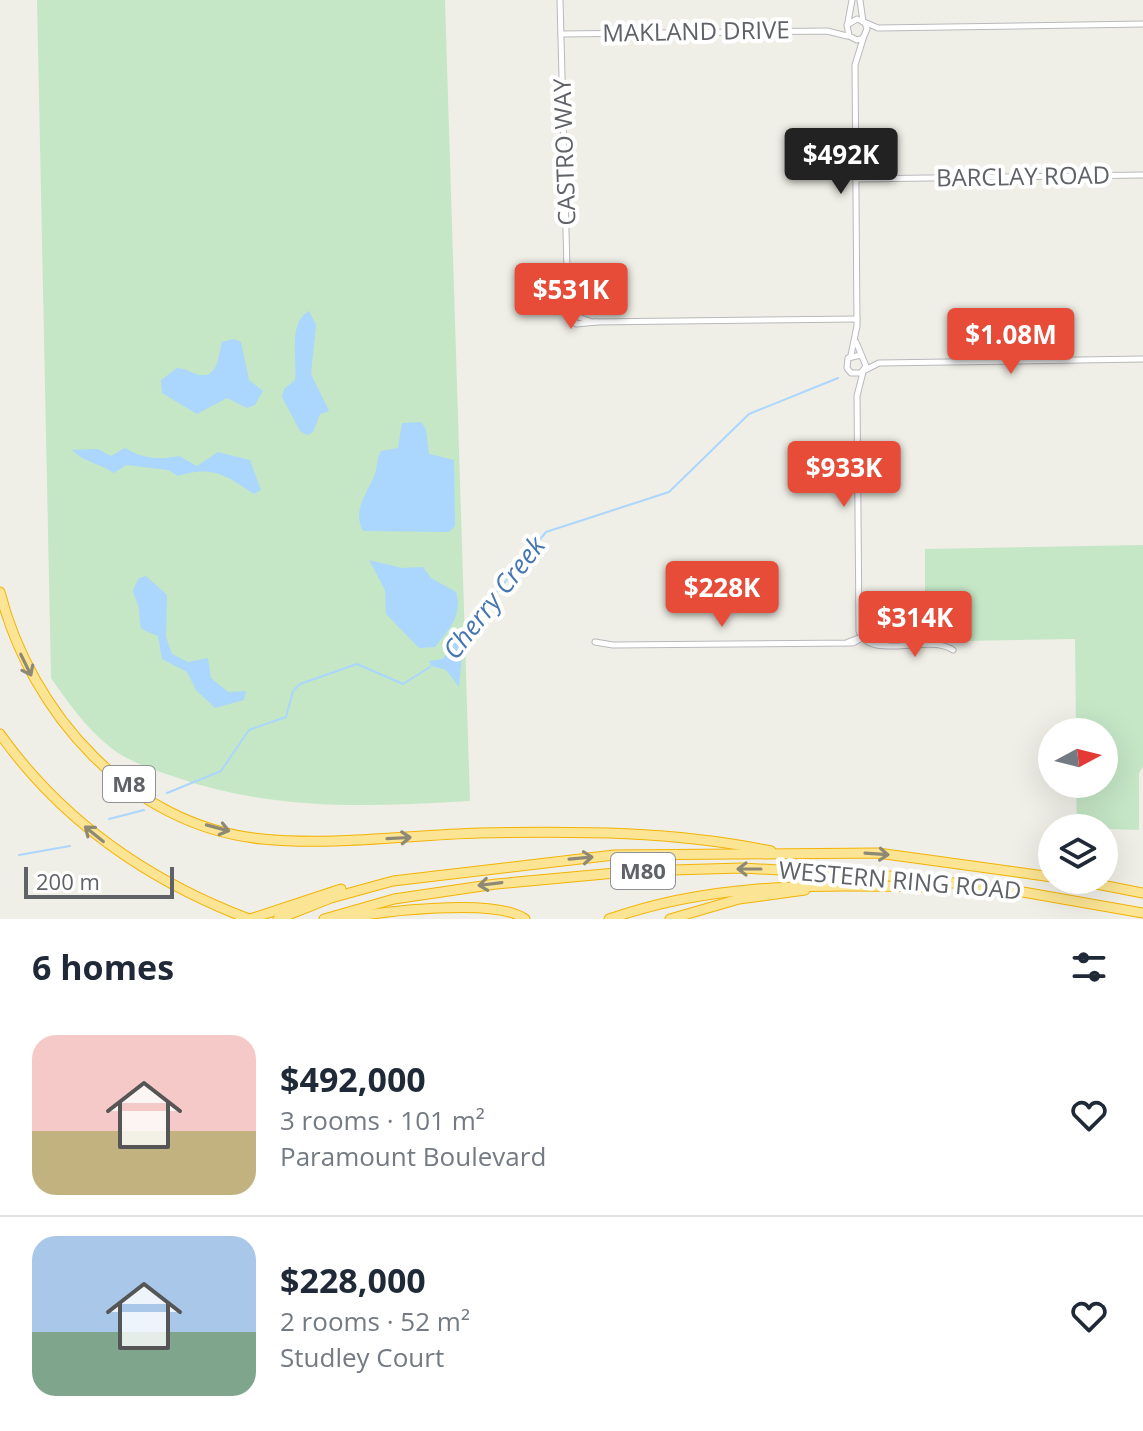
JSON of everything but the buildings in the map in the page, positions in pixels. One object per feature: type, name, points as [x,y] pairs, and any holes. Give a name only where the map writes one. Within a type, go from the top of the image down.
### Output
[{"type":"highway","name":"M8","points":[[0,592],[8,623],[34,681],[52,711],[86,751],[153,801],[201,824],[257,839],[304,842],[550,832],[729,842],[771,851]]},
{"type":"highway","name":"M8","points":[[0,734],[20,762],[93,836],[154,874],[249,919]]},
{"type":"highway","name":"WESTERN RING ROAD","points":[[278,919],[331,898],[393,881],[599,856],[771,851],[878,853],[1038,875]]},
{"type":"highway","name":"WESTERN RING ROAD","points":[[324,919],[369,905],[432,892],[637,871],[829,871],[907,877],[1023,892],[1143,913]]},
{"type":"highway","points":[[249,919],[328,892],[393,881]]},
{"type":"highway","points":[[609,919],[697,893],[768,886],[966,887]]},
{"type":"highway","points":[[670,919],[739,899],[819,886]]},
{"type":"highway","points":[[1118,888],[1143,893]]},
{"type":"highway","points":[[341,919],[436,909],[501,910],[525,919]]},
{"type":"street","name":"CASTRO WAY","points":[[560,0],[569,305],[580,319],[597,322],[857,319]]},
{"type":"street","points":[[852,0],[848,24],[856,54],[857,319],[856,341],[846,364],[858,387]]},
{"type":"street","points":[[856,54],[864,37],[860,0]]},
{"type":"street","name":"MAKLAND DRIVE","points":[[831,31],[857,19],[864,22]]},
{"type":"street","points":[[864,22],[878,28],[1143,24]]},
{"type":"street","points":[[864,37],[878,28]]},
{"type":"street","name":"MAKLAND DRIVE","points":[[561,34],[831,31],[850,37],[864,37]]},
{"type":"street","name":"BARCLAY ROAD","points":[[856,179],[1143,175]]},
{"type":"street","points":[[856,341],[864,371],[858,387],[860,622],[863,637],[875,645],[938,644],[953,650]]},
{"type":"street","points":[[851,355],[879,363],[1143,359]]},
{"type":"street","points":[[851,373],[864,371],[879,363]]},
{"type":"street","points":[[595,642],[616,645],[847,642],[863,637]]},
{"type":"green space","points":[[37,0],[445,0],[470,801],[396,805],[323,804],[214,789],[152,769],[118,753],[86,724],[51,678]]},
{"type":"green space","points":[[1143,545],[1143,767],[1139,773],[1139,830],[1118,829],[1118,814],[1077,814],[1076,798],[1118,798],[1118,718],[1076,718],[1075,639],[967,641],[966,636],[925,637],[925,549]]},
{"type":"water","points":[[309,311],[316,325],[311,374],[329,411],[320,414],[313,432],[307,435],[300,431],[282,397],[284,389],[295,380],[296,333],[302,317]]},
{"type":"water","points":[[234,339],[241,342],[249,380],[263,391],[255,405],[247,408],[227,398],[197,414],[162,393],[161,380],[177,368],[209,374],[216,366],[222,342]]},
{"type":"water","points":[[421,422],[426,429],[429,454],[454,460],[455,526],[449,532],[363,531],[360,509],[381,451],[398,448],[402,423]]},
{"type":"water","points":[[125,448],[151,458],[179,456],[197,466],[218,452],[250,460],[261,490],[254,494],[227,477],[210,472],[178,476],[168,470],[126,465],[114,473],[72,450],[98,449],[111,456]]},
{"type":"water","points":[[369,560],[402,568],[423,567],[431,578],[456,592],[456,615],[435,647],[419,648],[386,614],[385,590]]},
{"type":"water","points":[[146,576],[167,595],[166,637],[172,654],[188,662],[208,658],[211,678],[228,692],[246,691],[244,700],[215,708],[196,690],[187,672],[162,659],[158,636],[140,626],[139,608],[133,590],[139,578]]},
{"type":"water","points":[[462,629],[459,687],[446,670],[431,666],[429,661],[443,659]]},
{"type":"waterway","name":"Cherry Creek","points":[[462,634],[546,532],[669,492],[749,414],[838,378]]},
{"type":"waterway","name":"Cherry Creek","points":[[167,793],[221,771],[249,730],[286,717],[293,691],[300,684],[357,664],[403,684],[430,667]]},
{"type":"waterway","name":"Cherry Creek","points":[[109,819],[144,810]]},
{"type":"waterway","name":"Cherry Creek","points":[[19,855],[70,846]]}]
